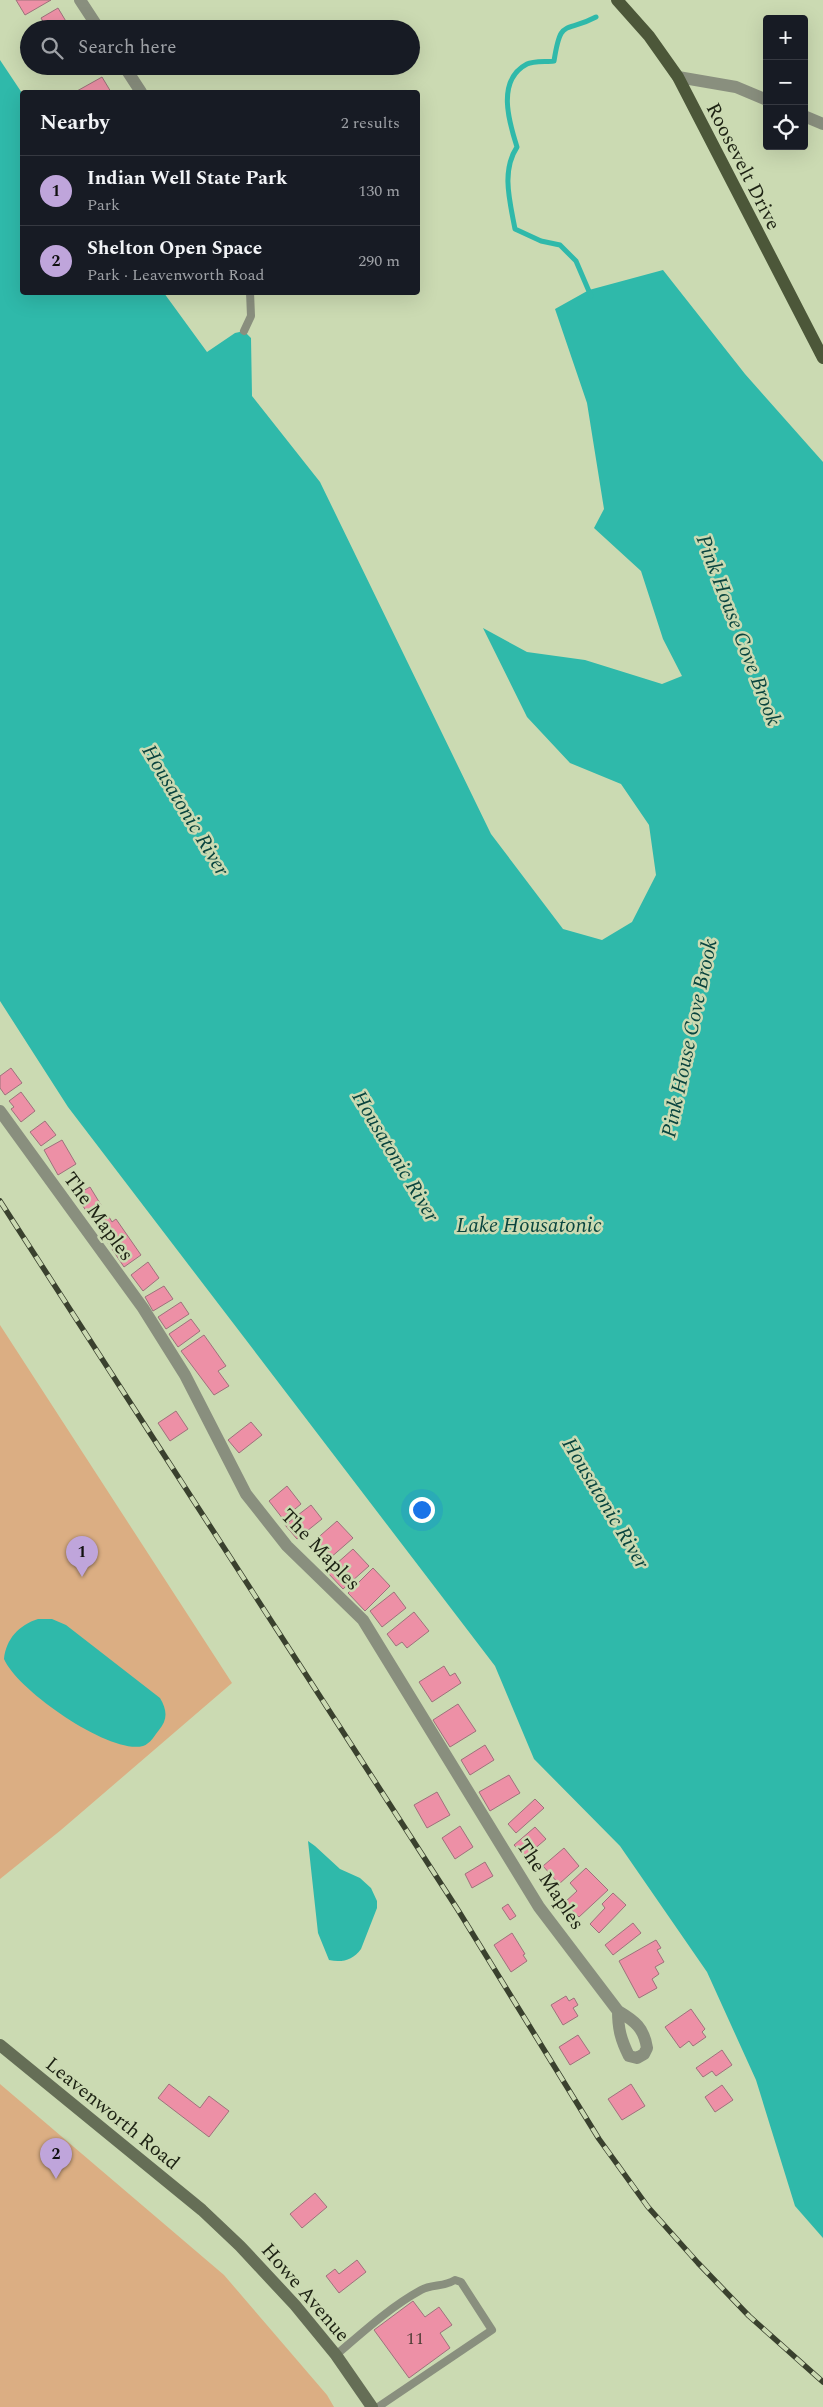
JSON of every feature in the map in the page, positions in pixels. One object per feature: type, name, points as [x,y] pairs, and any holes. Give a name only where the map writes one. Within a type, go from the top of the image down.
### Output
[{"type":"main road","name":"Roosevelt Drive","points":[[617,0],[649,36],[678,77],[823,358]]},
{"type":"main road","name":"Leavenworth Road","points":[[0,2045],[202,2210]]},
{"type":"main road","name":"Howe Avenue","points":[[202,2210],[277,2285],[336,2354],[372,2407]]},
{"type":"street","points":[[80,0],[93,20]]},
{"type":"street","points":[[130,75],[141,90]]},
{"type":"street","points":[[678,77],[736,87],[763,98]]},
{"type":"street","points":[[808,118],[823,124]]},
{"type":"street","name":"The Maples","points":[[0,1111],[143,1308],[185,1375],[246,1494],[287,1546],[363,1620],[540,1907],[618,2012]]},
{"type":"lane","points":[[244,331],[250,316],[250,295]]},
{"type":"lane","points":[[336,2354],[387,2313],[422,2289],[430,2286],[445,2285],[454,2280],[461,2282],[492,2330],[378,2407]]},
{"type":"shaded area","points":[[0,1325],[232,1683],[61,1830],[0,1879]]},
{"type":"shaded area","points":[[0,2084],[224,2275],[327,2395],[334,2407],[0,2407]]},
{"type":"water","name":"Lake Housatonic","points":[[0,60],[20,90],[20,295],[165,295],[207,352],[235,333],[244,331],[251,338],[252,396],[320,482],[491,834],[563,929],[602,940],[632,922],[656,875],[649,825],[621,784],[570,763],[527,717],[483,628],[527,652],[585,660],[662,684],[682,676],[663,639],[641,571],[594,528],[604,509],[587,403],[555,309],[589,290],[663,270],[745,374],[823,462],[823,2238],[795,2206],[756,2080],[707,1972],[620,1846],[534,1759],[495,1666],[68,1107],[0,1001]]},
{"type":"water","points":[[38,1619],[52,1619],[66,1625],[160,1698],[166,1714],[164,1722],[148,1743],[143,1746],[128,1746],[109,1741],[88,1731],[45,1703],[12,1672],[4,1659],[7,1645],[19,1629]]},
{"type":"water","points":[[308,1841],[340,1869],[360,1878],[371,1888],[377,1901],[377,1908],[361,1949],[347,1960],[329,1960],[318,1933]]},
{"type":"building","points":[[16,0],[51,0],[25,15]]},
{"type":"building","points":[[58,8],[65,20],[42,20],[41,18]]},
{"type":"building","points":[[102,77],[110,90],[79,90]]},
{"type":"building","points":[[11,1068],[22,1083],[5,1095],[0,1088],[0,1076]]},
{"type":"building","points":[[21,1092],[35,1111],[21,1122],[11,1109],[14,1107],[9,1101]]},
{"type":"building","points":[[45,1121],[56,1135],[41,1146],[30,1132]]},
{"type":"building","points":[[62,1140],[76,1164],[58,1175],[44,1150]]},
{"type":"building","points":[[90,1187],[101,1205],[88,1214],[76,1195]]},
{"type":"building","points":[[108,1215],[112,1222],[116,1219],[141,1255],[124,1267],[108,1243],[112,1241],[98,1221]]},
{"type":"building","points":[[148,1262],[159,1278],[143,1291],[131,1275]]},
{"type":"building","points":[[164,1286],[173,1299],[153,1311],[145,1297]]},
{"type":"building","points":[[181,1302],[189,1314],[166,1329],[158,1317]]},
{"type":"building","points":[[191,1319],[200,1331],[178,1347],[169,1334]]},
{"type":"building","points":[[204,1335],[226,1366],[218,1371],[229,1386],[214,1395],[181,1351]]},
{"type":"building","points":[[176,1411],[188,1429],[170,1441],[158,1423]]},
{"type":"building","points":[[251,1422],[262,1435],[239,1453],[228,1440]]},
{"type":"building","points":[[287,1486],[301,1504],[283,1519],[269,1501]]},
{"type":"building","points":[[311,1505],[322,1519],[297,1539],[285,1525]]},
{"type":"building","points":[[337,1521],[353,1538],[329,1559],[313,1542]]},
{"type":"building","points":[[353,1549],[369,1566],[343,1589],[327,1572]]},
{"type":"building","points":[[373,1568],[390,1586],[365,1611],[348,1593]]},
{"type":"building","points":[[394,1592],[406,1608],[382,1627],[370,1611]]},
{"type":"building","points":[[414,1612],[429,1631],[407,1648],[402,1642],[396,1646],[387,1634]]},
{"type":"building","points":[[444,1666],[450,1676],[455,1673],[461,1683],[432,1702],[419,1682]]},
{"type":"building","points":[[458,1704],[476,1731],[450,1747],[433,1720]]},
{"type":"building","points":[[485,1745],[494,1760],[470,1775],[461,1760]]},
{"type":"building","points":[[509,1775],[520,1793],[490,1811],[479,1792]]},
{"type":"building","points":[[437,1792],[450,1815],[427,1828],[414,1805]]},
{"type":"building","points":[[535,1799],[544,1808],[516,1833],[508,1824]]},
{"type":"building","points":[[460,1826],[473,1847],[455,1859],[442,1838]]},
{"type":"building","points":[[535,1827],[546,1839],[525,1857],[514,1845]]},
{"type":"building","points":[[564,1848],[579,1866],[559,1884],[543,1866]]},
{"type":"building","points":[[485,1862],[493,1876],[472,1888],[465,1874]]},
{"type":"building","points":[[586,1868],[608,1890],[579,1917],[564,1903],[577,1891],[570,1883]]},
{"type":"building","points":[[613,1893],[626,1905],[599,1933],[590,1924],[605,1908],[602,1904]]},
{"type":"building","points":[[508,1904],[516,1916],[510,1920],[502,1908]]},
{"type":"building","points":[[633,1923],[641,1933],[613,1955],[605,1945]]},
{"type":"building","points":[[512,1933],[525,1954],[523,1955],[527,1961],[511,1972],[494,1945]]},
{"type":"building","points":[[656,1940],[661,1948],[657,1950],[664,1962],[655,1967],[659,1974],[652,1979],[657,1988],[639,1998],[619,1961]]},
{"type":"building","points":[[566,1996],[569,2001],[574,1998],[578,2005],[573,2008],[578,2016],[563,2025],[551,2005]]},
{"type":"building","points":[[691,2009],[705,2029],[702,2032],[706,2037],[693,2046],[689,2041],[680,2048],[665,2027]]},
{"type":"building","points":[[578,2035],[590,2053],[570,2065],[559,2047]]},
{"type":"building","points":[[722,2050],[732,2065],[716,2076],[712,2071],[703,2077],[696,2068]]},
{"type":"building","points":[[169,2084],[200,2108],[209,2096],[229,2111],[209,2137],[158,2098]]},
{"type":"building","points":[[631,2084],[645,2106],[622,2120],[608,2099]]},
{"type":"building","points":[[722,2085],[733,2100],[715,2112],[705,2097]]},
{"type":"building","points":[[315,2193],[327,2207],[302,2228],[290,2214]]},
{"type":"building","points":[[357,2260],[366,2272],[339,2293],[326,2276],[335,2269],[339,2274]]},
{"type":"building","points":[[413,2301],[425,2317],[439,2307],[452,2325],[440,2333],[450,2348],[409,2378],[374,2330]]},
{"type":"waterway","name":"Pink House Cove Brook","points":[[591,296],[576,261],[560,245],[541,241],[515,229],[509,198],[508,176],[512,156],[517,147],[508,114],[507,102],[511,80],[517,71],[530,63],[554,61],[562,32],[596,17]]},
{"type":"railway","points":[[0,1201],[458,1910],[599,2139],[648,2207],[698,2263],[749,2316],[823,2382]]},
{"type":"place","name":"Indian Well State Park","points":[[82,1577]]},
{"type":"place","name":"Shelton Open Space","points":[[56,2179]]},
{"type":"water label","name":"Housatonic River","points":[[186,810]]},
{"type":"water label","name":"Housatonic River","points":[[396,1156]]},
{"type":"water label","name":"Housatonic River","points":[[606,1503]]}]
